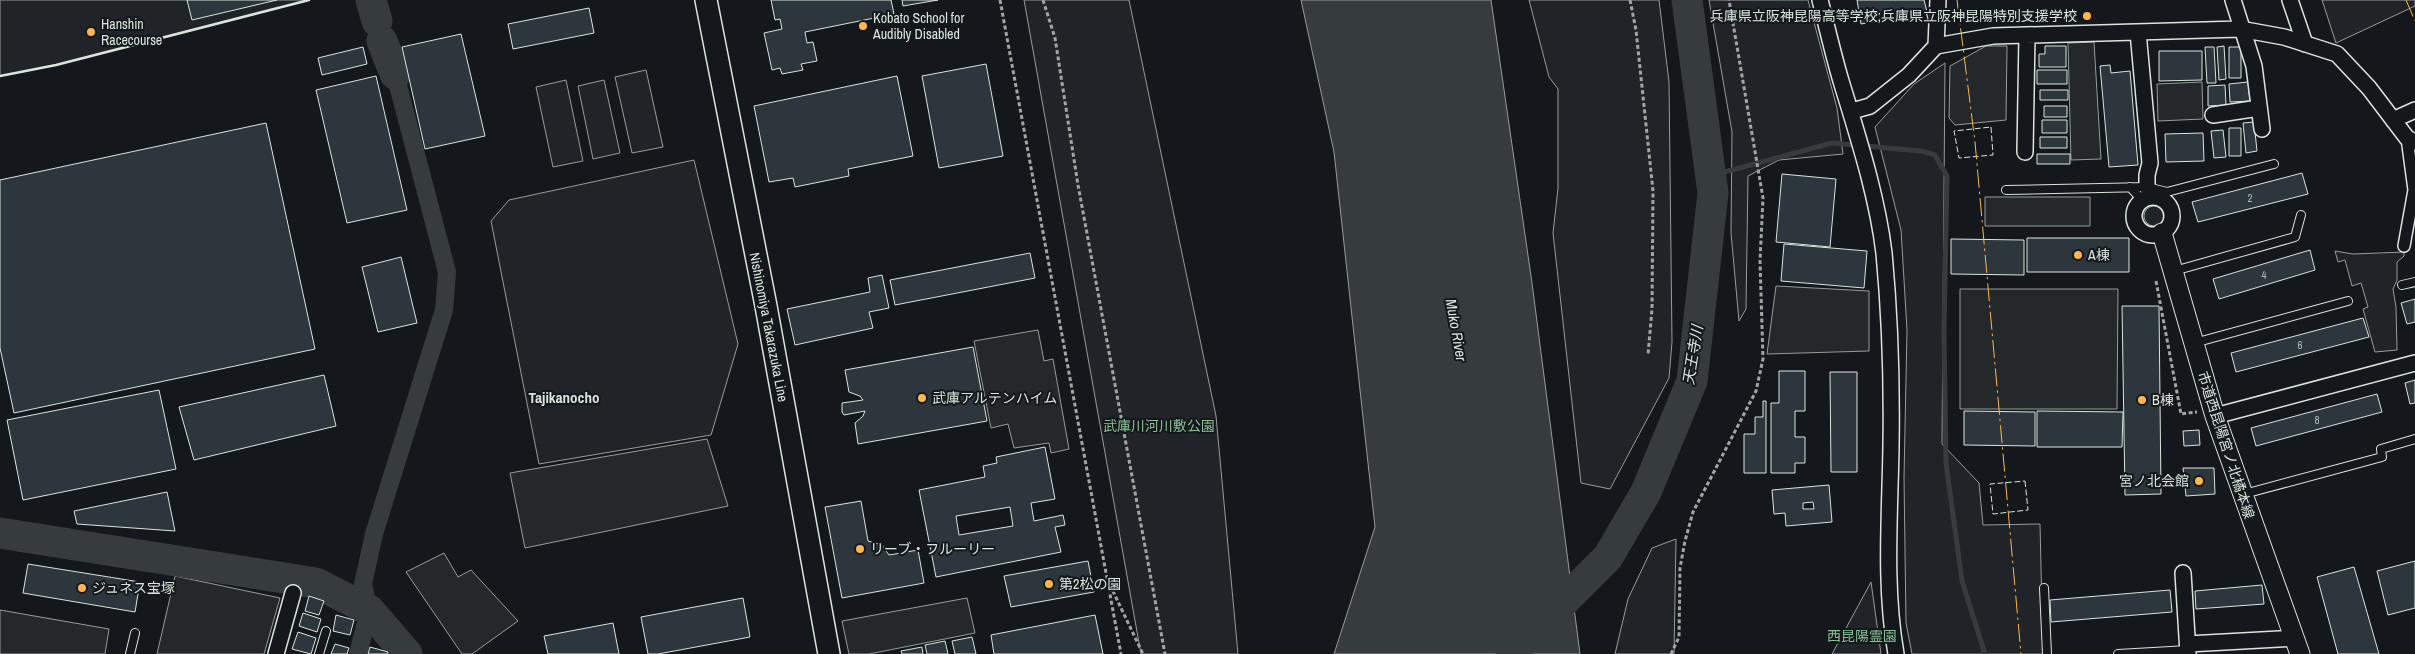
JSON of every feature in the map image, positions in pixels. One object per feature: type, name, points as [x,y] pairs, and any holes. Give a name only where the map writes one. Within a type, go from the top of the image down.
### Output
[{"type":"main road","name":"Nishinomiya Takarazuka Line","points":[[706,0],[766,306],[829,654]]},
{"type":"street","points":[[1820,0],[1858,134],[1884,252],[1892,386],[1888,542],[1891,628],[1896,654]]},
{"type":"street","points":[[1852,111],[1870,106],[1909,75],[1936,46],[1938,0]]},
{"type":"street","points":[[2232,0],[2254,66],[2262,129]]},
{"type":"street","points":[[2290,0],[2305,44]]},
{"type":"street","points":[[1936,46],[1964,43],[1993,36],[2240,28],[2284,37],[2338,54],[2370,88],[2393,120],[2411,140],[2414,190],[2404,246]]},
{"type":"street","points":[[2138,32],[2150,163],[2146,175],[2145,194],[2135,209],[2134,221],[2136,226],[2145,234],[2157,235],[2167,229],[2172,218],[2169,206],[2160,198],[2145,194]]},
{"type":"street","points":[[2026,152],[2027,35]]},
{"type":"street","points":[[2213,116],[2259,108]]},
{"type":"street","points":[[2393,120],[2415,110]]},
{"type":"street","name":"市道西昆陽宮ノ北橘本線","points":[[2162,233],[2214,413],[2298,646]]},
{"type":"street","points":[[2214,413],[2415,363]]},
{"type":"street","points":[[2183,573],[2188,649],[2298,646]]},
{"type":"street","points":[[276,654],[293,593]]},
{"type":"lane","points":[[2006,190],[2130,187],[2145,194],[2167,192],[2274,164]]},
{"type":"lane","points":[[2130,187],[2145,194]]},
{"type":"lane","points":[[2174,272],[2295,237],[2300,215]]},
{"type":"lane","points":[[2402,285],[2415,282]]},
{"type":"lane","points":[[2194,344],[2348,301]]},
{"type":"lane","points":[[2242,495],[2382,457],[2381,449],[2415,440]]},
{"type":"lane","points":[[2044,588],[2047,654]]},
{"type":"lane","points":[[319,654],[326,631]]},
{"type":"lane","points":[[130,654],[135,633]]},
{"type":"lane","points":[[2118,654],[2188,649]]},
{"type":"path","points":[[1000,0],[1121,654]]},
{"type":"path","points":[[1043,0],[1055,38],[1080,194],[1165,654]]},
{"type":"path","points":[[1630,0],[1636,30],[1653,190],[1652,310],[1648,355]]},
{"type":"path","points":[[1671,654],[1679,637],[1680,568],[1684,541],[1693,512],[1756,391],[1763,359],[1760,261],[1763,198],[1729,0]]},
{"type":"path","points":[[2155,275],[2181,414],[2214,413]]},
{"type":"path","points":[[1108,580],[1143,654]]},
{"type":"green space","name":"Hanshin Racecourse","points":[[0,0],[309,0],[56,65],[0,76]]},
{"type":"green space","name":"武庫川河川敷公園","points":[[1024,0],[1129,0],[1216,416],[1238,654],[1141,654]]},
{"type":"green space","points":[[1529,0],[1659,0],[1669,82],[1672,342],[1669,378],[1610,489],[1581,483],[1553,233],[1558,188],[1558,89],[1549,77]]},
{"type":"green space","points":[[1709,0],[1808,0],[1837,108],[1843,154],[1779,160],[1748,176],[1746,309],[1739,321],[1731,233],[1732,132]]},
{"type":"green space","points":[[2322,0],[2415,0],[2415,6],[2336,43]]},
{"type":"green space","points":[[1945,63],[1942,444],[1979,483],[1983,525],[2040,524],[2043,654],[1912,654],[1906,623],[1904,477],[1907,330],[1901,230],[1875,127],[1914,84]]},
{"type":"green space","points":[[646,70],[663,147],[632,153],[615,77]]},
{"type":"green space","points":[[566,80],[583,161],[553,167],[536,87]]},
{"type":"green space","points":[[604,80],[620,153],[593,159],[578,86]]},
{"type":"green space","points":[[694,160],[738,344],[711,435],[539,464],[491,221],[509,200]]},
{"type":"green space","points":[[2154,206],[2161,209],[2164,216],[2161,223],[2154,226],[2147,223],[2144,216],[2147,209]]},
{"type":"green space","points":[[2335,251],[2353,254],[2404,252],[2404,256],[2397,262],[2397,280],[2393,289],[2396,307],[2397,350],[2375,352],[2363,309],[2368,307],[2361,283],[2352,286],[2345,260],[2338,262]]},
{"type":"green space","points":[[1676,539],[1674,654],[1615,654],[1628,599],[1652,548]]},
{"type":"green space","name":"西昆陽霊園","points":[[1871,582],[1881,654],[1832,654]]},
{"type":"shaded area","points":[[2094,42],[2101,159],[2071,160],[2068,43]]},
{"type":"shaded area","points":[[1986,46],[2007,46],[2006,120],[1955,125],[1949,118],[1950,66]]},
{"type":"shaded area","points":[[2202,82],[2203,119],[2158,121],[2157,84]]},
{"type":"shaded area","points":[[1985,197],[2090,197],[2090,226],[1985,226]]},
{"type":"shaded area","points":[[1776,286],[1869,291],[1869,351],[1767,354]]},
{"type":"shaded area","points":[[1960,289],[2118,289],[2117,409],[1960,409]]},
{"type":"shaded area","points":[[1038,330],[1044,361],[1053,359],[1069,449],[1051,453],[1049,443],[1014,448],[1008,424],[991,428],[974,341]]},
{"type":"shaded area","points":[[707,439],[728,506],[525,548],[510,473]]},
{"type":"shaded area","points":[[444,553],[458,577],[471,570],[518,621],[472,654],[462,654],[406,572]]},
{"type":"shaded area","points":[[175,576],[280,598],[264,654],[157,654]]},
{"type":"shaded area","points":[[967,598],[975,633],[869,654],[849,654],[842,621]]},
{"type":"shaded area","points":[[0,610],[109,629],[105,654],[0,654]]},
{"type":"water","name":"Muko River","points":[[1301,0],[1491,0],[1532,283],[1580,654],[1334,654],[1375,527],[1334,152]]},
{"type":"building","points":[[187,0],[277,0],[192,20]]},
{"type":"building","points":[[771,0],[891,0],[894,14],[805,32],[807,43],[813,42],[817,61],[801,64],[803,70],[782,74],[780,68],[772,70],[764,33],[782,29],[780,19],[775,20]]},
{"type":"building","points":[[902,0],[938,0],[903,6]]},
{"type":"building","points":[[1857,0],[1924,0],[1927,12],[1861,24]]},
{"type":"building","points":[[589,8],[594,33],[513,49],[508,24]]},
{"type":"building","points":[[461,34],[485,136],[425,149],[402,47]]},
{"type":"building","points":[[2045,46],[2066,46],[2066,67],[2039,67],[2039,54],[2045,54]]},
{"type":"building","points":[[2224,46],[2226,79],[2219,80],[2217,47]]},
{"type":"building","points":[[363,47],[367,64],[322,75],[318,58]]},
{"type":"building","points":[[2205,47],[2214,47],[2216,83],[2207,83]]},
{"type":"building","points":[[2229,47],[2241,47],[2241,78],[2229,78]]},
{"type":"building","points":[[2159,51],[2202,51],[2202,80],[2159,81]]},
{"type":"building","points":[[986,64],[1003,156],[939,168],[922,76]]},
{"type":"building","points":[[2110,65],[2111,73],[2130,71],[2138,165],[2109,167],[2100,66]]},
{"type":"building","points":[[2037,70],[2067,70],[2067,84],[2037,84]]},
{"type":"building","points":[[376,76],[407,210],[347,223],[316,90]]},
{"type":"building","points":[[897,76],[913,156],[848,169],[849,176],[795,187],[793,178],[769,182],[754,106]]},
{"type":"building","points":[[2248,82],[2250,101],[2230,102],[2229,84]]},
{"type":"building","points":[[2225,85],[2226,105],[2208,106],[2208,86]]},
{"type":"building","points":[[2040,90],[2068,90],[2068,100],[2040,100]]},
{"type":"building","points":[[2044,106],[2067,106],[2067,117],[2044,117]]},
{"type":"building","points":[[2042,120],[2067,120],[2067,133],[2042,133]]},
{"type":"building","points":[[2254,122],[2257,151],[2246,153],[2243,123]]},
{"type":"building","points":[[266,123],[315,349],[14,413],[0,348],[0,180]]},
{"type":"building","points":[[2229,128],[2241,128],[2241,156],[2229,156]]},
{"type":"building","points":[[2223,130],[2226,157],[2214,158],[2211,131]]},
{"type":"building","points":[[2203,133],[2204,161],[2166,162],[2165,134]]},
{"type":"building","points":[[2040,137],[2067,137],[2067,148],[2040,148]]},
{"type":"building","points":[[2037,154],[2070,154],[2070,164],[2037,164]]},
{"type":"building","points":[[2302,173],[2308,194],[2198,222],[2192,202]]},
{"type":"building","points":[[1782,174],[1836,179],[1830,247],[1776,242]]},
{"type":"building","name":"A棟","points":[[2027,238],[2129,238],[2129,272],[2027,272]]},
{"type":"building","points":[[1951,239],[2024,240],[2024,275],[1951,274]]},
{"type":"building","points":[[1784,244],[1867,251],[1864,288],[1781,281]]},
{"type":"building","points":[[2310,250],[2315,270],[2219,299],[2213,279]]},
{"type":"building","points":[[1030,253],[1035,278],[895,305],[890,280]]},
{"type":"building","points":[[401,257],[417,323],[378,332],[362,267]]},
{"type":"building","points":[[882,275],[889,308],[869,312],[873,328],[795,345],[787,309],[870,292],[868,278]]},
{"type":"building","points":[[2415,299],[2415,322],[2407,324],[2401,303]]},
{"type":"building","name":"B棟","points":[[2122,306],[2159,306],[2161,494],[2125,495]]},
{"type":"building","points":[[2363,318],[2369,337],[2236,372],[2231,353]]},
{"type":"building","name":"武庫アルテンハイム","points":[[973,347],[987,421],[858,444],[855,423],[863,416],[865,411],[844,415],[842,412],[842,403],[863,400],[860,396],[849,392],[845,370]]},
{"type":"building","points":[[1779,371],[1805,371],[1805,411],[1795,411],[1795,437],[1805,437],[1805,463],[1795,463],[1795,473],[1771,473],[1771,403],[1779,403]]},
{"type":"building","points":[[1830,372],[1857,372],[1857,472],[1831,472]]},
{"type":"building","points":[[324,375],[336,426],[194,460],[179,407]]},
{"type":"building","points":[[2415,380],[2415,403],[2410,404],[2405,383]]},
{"type":"building","points":[[159,390],[176,469],[23,500],[7,420]]},
{"type":"building","points":[[2377,394],[2382,412],[2256,446],[2251,428]]},
{"type":"building","points":[[1763,401],[1766,401],[1766,473],[1744,473],[1744,434],[1755,434],[1755,417],[1763,417]]},
{"type":"building","points":[[1964,411],[2035,412],[2035,446],[1964,445]]},
{"type":"building","name":"B棟","points":[[2037,411],[2123,412],[2122,447],[2037,447]]},
{"type":"building","points":[[2199,430],[2200,445],[2184,446],[2183,431]]},
{"type":"building","points":[[1045,447],[1055,499],[1031,503],[1034,521],[1063,515],[1065,525],[1055,527],[1061,552],[936,577],[919,490],[985,477],[983,466],[997,463],[996,457]],"holes":[[[1010,507],[1013,526],[959,535],[956,516]]]},
{"type":"building","name":"宮ノ北会館","points":[[2183,468],[2214,468],[2215,494],[2186,496]]},
{"type":"building","points":[[1829,485],[1832,522],[1786,526],[1785,513],[1774,514],[1772,490]],"holes":[[[1813,502],[1814,509],[1803,509],[1803,503]]]},
{"type":"building","points":[[167,492],[175,531],[77,524],[74,511]]},
{"type":"building","name":"リーブ・フルーリー","points":[[861,501],[868,541],[882,545],[889,555],[918,550],[924,583],[842,598],[825,507]]},
{"type":"building","name":"第2松の園","points":[[1088,561],[1094,592],[1011,607],[1004,576]]},
{"type":"building","points":[[2415,561],[2415,608],[2388,615],[2377,571]]},
{"type":"building","name":"ジュネス宝塚","points":[[28,564],[140,582],[135,612],[23,593]]},
{"type":"building","points":[[2354,567],[2379,654],[2338,654],[2317,577]]},
{"type":"building","points":[[2262,585],[2264,604],[2196,609],[2195,591]]},
{"type":"building","points":[[2170,590],[2172,612],[2051,622],[2050,600]]},
{"type":"building","points":[[309,596],[324,601],[319,615],[305,611]]},
{"type":"building","points":[[743,598],[750,637],[658,654],[648,654],[641,617]]},
{"type":"building","points":[[303,613],[321,619],[317,632],[299,626]]},
{"type":"building","points":[[336,615],[354,620],[350,635],[333,631]]},
{"type":"building","points":[[1095,615],[1103,654],[994,654],[991,635]]},
{"type":"building","points":[[613,623],[619,654],[548,654],[544,636]]},
{"type":"building","points":[[298,632],[316,638],[311,654],[292,649]]},
{"type":"building","points":[[972,637],[976,654],[955,654],[952,641]]},
{"type":"building","points":[[945,641],[948,654],[927,654],[925,645]]},
{"type":"building","points":[[335,644],[349,648],[347,654],[331,654]]},
{"type":"building","points":[[370,647],[388,652],[387,654],[368,654]]},
{"type":"building","points":[[922,647],[923,654],[902,654],[901,651]]},
{"type":"waterway","points":[[371,0],[377,21]]},
{"type":"waterway","name":"天王寺川","points":[[1511,654],[1608,557],[1646,492],[1692,381],[1713,193],[1687,0]]},
{"type":"waterway","points":[[382,41],[395,74]]},
{"type":"waterway","points":[[358,654],[369,610],[363,584],[374,534],[444,310],[447,272],[395,74]]},
{"type":"waterway","points":[[1713,175],[1832,143],[1921,151],[1935,155],[1947,176],[1944,332],[1946,463],[1962,581],[1985,654]]},
{"type":"waterway","points":[[0,533],[316,583],[369,610],[407,654]]},
{"type":"fence","points":[[1991,127],[1993,155],[1959,158],[1954,131],[1991,127]]},
{"type":"fence","points":[[2025,481],[2028,510],[1993,514],[1990,484],[2025,481]]},
{"type":"wall","points":[[0,76],[56,65],[309,0]]},
{"type":"power","points":[[1957,0],[1975,142],[2021,654]]},
{"type":"power","points":[[2406,0],[2415,21]]},
{"type":"place","name":"兵庫県立阪神昆陽高等学校;兵庫県立阪神昆陽特別支援学校","points":[[2087,16]]},
{"type":"place","name":"Kobato School for Audibly Disabled","points":[[863,26]]},
{"type":"place","name":"Hanshin Racecourse","points":[[91,32]]},
{"type":"place","name":"A棟","points":[[2078,255]]},
{"type":"place","name":"武庫アルテンハイム","points":[[922,398]]},
{"type":"place","name":"B棟","points":[[2142,400]]},
{"type":"place","name":"宮ノ北会館","points":[[2199,481]]},
{"type":"place","name":"リーブ・フルーリー","points":[[860,549]]},
{"type":"place","name":"第2松の園","points":[[1049,584]]},
{"type":"place","name":"ジュネス宝塚","points":[[82,588]]},
{"type":"district","name":"Tajikanocho","points":[[564,398]]}]
